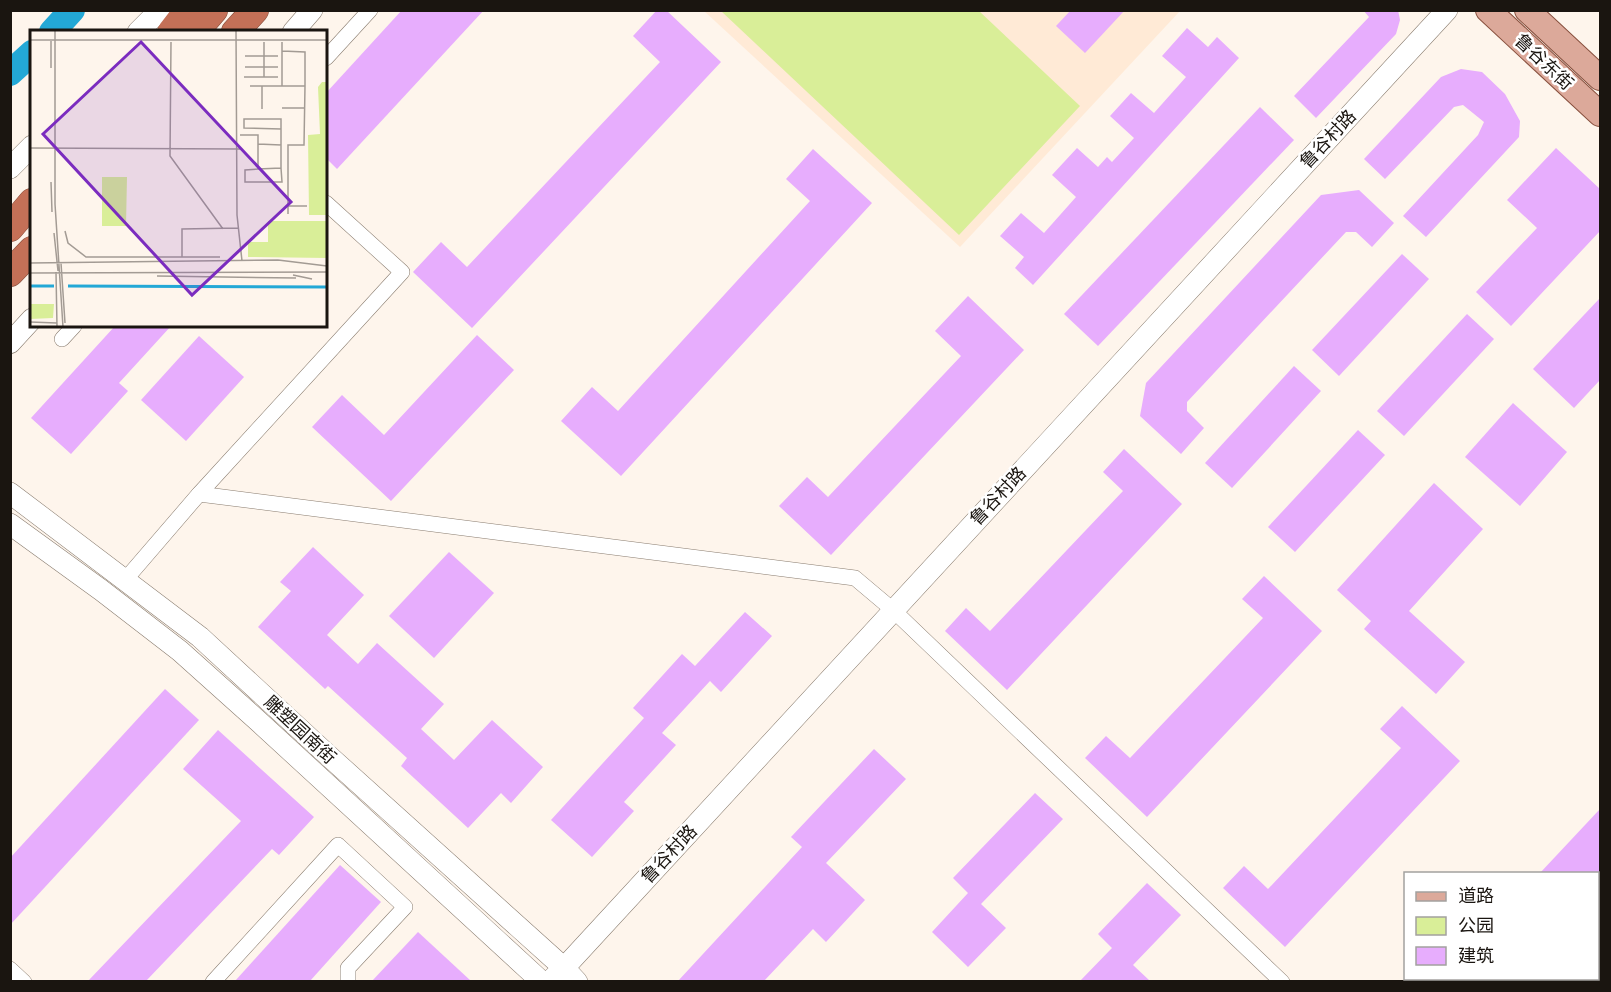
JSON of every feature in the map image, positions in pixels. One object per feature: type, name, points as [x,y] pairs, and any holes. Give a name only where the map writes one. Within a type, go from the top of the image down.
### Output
[{"type":"highway","points":[[173,30],[188,10]]},
{"type":"highway","points":[[197,30],[214,10]]},
{"type":"highway","points":[[237,30],[255,10]]},
{"type":"highway","points":[[10,229],[30,204]]},
{"type":"highway","points":[[10,229],[30,209]]},
{"type":"highway","points":[[10,273],[30,252]]},
{"type":"main road","points":[[140,30],[160,10]]},
{"type":"main road","points":[[295,30],[312,10]]},
{"type":"main road","name":"鲁谷村路","points":[[564,977],[893,610],[1447,10]]},
{"type":"main road","name":"鲁谷东街","points":[[1488,10],[1600,114]]},
{"type":"main road","name":"鲁谷东街","points":[[1527,10],[1600,78]]},
{"type":"main road","points":[[10,168],[30,148]]},
{"type":"main road","points":[[10,343],[30,321]]},
{"type":"main road","name":"雕塑园南街","points":[[10,493],[200,637],[564,977]]},
{"type":"main road","name":"雕塑园南街","points":[[10,524],[180,651],[542,981]]},
{"type":"street","points":[[327,57],[370,10]]},
{"type":"street","points":[[125,580],[199,494],[402,272],[327,204]]},
{"type":"street","points":[[62,339],[73,327]]},
{"type":"street","points":[[199,494],[855,578],[893,610],[1282,981]]},
{"type":"street","points":[[213,981],[338,845],[405,907],[348,969],[348,981]]},
{"type":"street","points":[[10,969],[24,981]]},
{"type":"shaded area","points":[[704,11],[1180,11],[960,247]]},
{"type":"green space","points":[[721,11],[979,11],[1080,106],[959,235]]},
{"type":"building","points":[[402,10],[484,10],[337,169],[327,159],[327,92]]},
{"type":"building","points":[[657,10],[666,10],[721,62],[472,328],[413,272],[441,242],[467,267],[660,62],[633,36]]},
{"type":"building","points":[[1071,10],[1125,10],[1085,53],[1056,26]]},
{"type":"building","points":[[1363,10],[1398,10],[1400,20],[1396,34],[1316,118],[1294,96],[1369,17]]},
{"type":"building","points":[[1187,28],[1208,47],[1217,37],[1239,58],[1033,285],[1015,268],[1024,257],[1000,236],[1021,213],[1044,233],[1076,197],[1052,175],[1077,148],[1098,167],[1107,157],[1112,162],[1134,138],[1110,116],[1131,93],[1154,113],[1186,77],[1162,56]]},
{"type":"building","points":[[1461,69],[1482,72],[1505,94],[1520,121],[1519,137],[1426,237],[1403,216],[1478,135],[1484,122],[1463,105],[1454,107],[1385,179],[1364,159],[1441,77]]},
{"type":"building","points":[[1260,107],[1294,140],[1098,346],[1064,314]]},
{"type":"building","points":[[1556,148],[1600,189],[1600,231],[1511,326],[1476,292],[1537,228],[1507,200]]},
{"type":"building","points":[[813,149],[872,203],[621,476],[561,421],[592,387],[618,411],[810,201],[786,179]]},
{"type":"building","points":[[1359,190],[1394,223],[1372,247],[1356,232],[1346,232],[1187,402],[1187,411],[1204,428],[1181,454],[1140,416],[1146,383],[1321,195]]},
{"type":"building","points":[[1402,254],[1429,279],[1339,376],[1312,350]]},
{"type":"building","points":[[968,296],[1024,350],[831,555],[779,506],[807,477],[828,497],[961,356],[935,331]]},
{"type":"building","points":[[1600,298],[1600,380],[1574,408],[1533,369]]},
{"type":"building","points":[[1467,314],[1494,339],[1404,436],[1377,411]]},
{"type":"building","points":[[114,327],[170,327],[119,383],[128,391],[71,454],[31,418]]},
{"type":"building","points":[[477,335],[514,370],[391,501],[312,427],[342,395],[384,435]]},
{"type":"building","points":[[199,336],[244,377],[186,441],[141,400]]},
{"type":"building","points":[[1294,366],[1321,391],[1232,488],[1205,463]]},
{"type":"building","points":[[1513,403],[1567,452],[1520,506],[1465,457]]},
{"type":"building","points":[[1358,430],[1385,455],[1295,552],[1268,527]]},
{"type":"building","points":[[1124,449],[1182,504],[1007,690],[945,631],[966,608],[990,631],[1123,491],[1103,472]]},
{"type":"building","points":[[1434,483],[1483,529],[1409,611],[1465,662],[1436,694],[1364,629],[1371,621],[1337,590]]},
{"type":"building","points":[[313,547],[364,595],[327,635],[358,664],[377,643],[444,704],[421,729],[454,760],[492,720],[543,767],[511,803],[501,793],[468,828],[401,766],[407,758],[328,686],[325,689],[258,627],[291,591],[280,582]]},
{"type":"building","points":[[449,552],[494,593],[434,658],[389,616]]},
{"type":"building","points":[[1264,576],[1322,631],[1147,817],[1085,758],[1106,736],[1130,758],[1263,618],[1242,599]]},
{"type":"building","points":[[745,612],[772,636],[721,692],[710,681],[662,733],[676,745],[624,802],[634,811],[592,857],[551,820],[644,718],[633,708],[682,654],[695,666]]},
{"type":"building","points":[[165,689],[199,720],[10,925],[10,858]]},
{"type":"building","points":[[1402,706],[1460,761],[1285,947],[1223,888],[1244,866],[1268,889],[1401,748],[1380,729]]},
{"type":"building","points":[[218,730],[314,817],[279,855],[272,849],[146,981],[88,981],[241,821],[183,769]]},
{"type":"building","points":[[874,749],[906,779],[826,863],[865,900],[826,942],[813,929],[764,981],[678,981],[802,847],[791,837]]},
{"type":"building","points":[[1035,793],[1063,819],[981,904],[1006,928],[968,967],[932,932],[968,893],[953,878]]},
{"type":"building","points":[[1600,809],[1600,873],[1541,872]]},
{"type":"building","points":[[340,865],[381,902],[310,981],[235,981]]},
{"type":"building","points":[[1147,883],[1181,915],[1133,965],[1150,981],[1080,981],[1112,948],[1098,934]]},
{"type":"building","points":[[418,932],[471,981],[372,981]]},
{"type":"waterway","points":[[54,30],[72,10]]},
{"type":"waterway","points":[[10,73],[30,55]]}]
